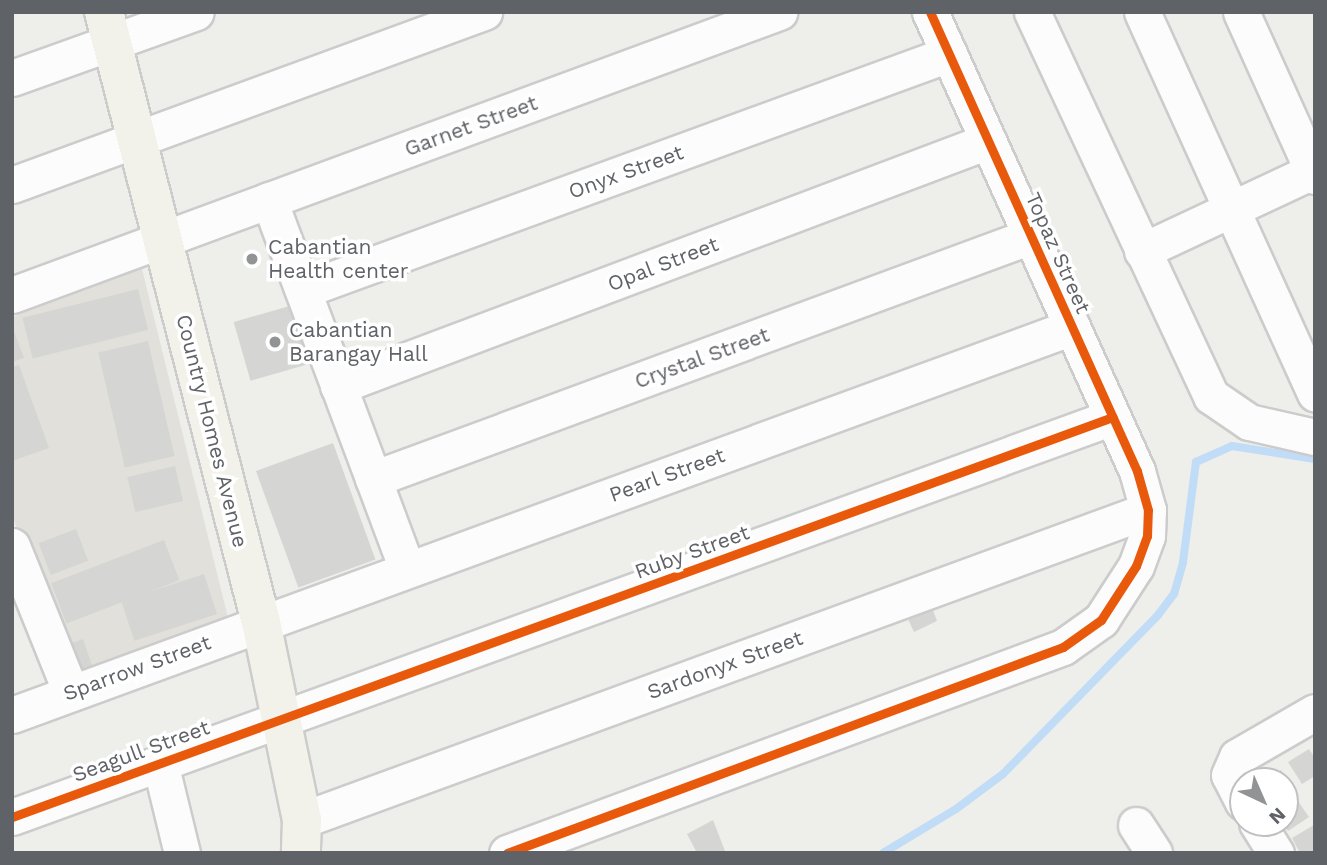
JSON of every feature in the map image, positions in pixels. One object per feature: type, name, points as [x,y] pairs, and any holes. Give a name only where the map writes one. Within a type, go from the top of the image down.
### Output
[{"type":"main road","name":"Country Homes Avenue","points":[[108,27],[261,622],[282,719],[302,836]]},
{"type":"street","points":[[12,78],[108,27],[196,12]]},
{"type":"street","points":[[12,185],[484,12]]},
{"type":"street","name":"Garnet Street","points":[[12,295],[779,12]]},
{"type":"street","name":"Topaz Street","points":[[930,12],[1137,471],[1148,510]]},
{"type":"street","points":[[1032,12],[1203,383],[1219,405],[1249,422],[1315,437]]},
{"type":"street","points":[[1142,12],[1315,394]]},
{"type":"street","points":[[1142,251],[1314,172],[1241,12]]},
{"type":"street","name":"Onyx Street","points":[[303,290],[949,54]]},
{"type":"street","name":"Opal Street","points":[[338,386],[988,141]]},
{"type":"street","points":[[269,200],[407,569]]},
{"type":"street","name":"Crystal Street","points":[[373,479],[1031,236]]},
{"type":"street","name":"Pearl Street","points":[[261,622],[1072,327]]},
{"type":"street","name":"Ruby Street","points":[[282,719],[1113,417]]},
{"type":"street","points":[[507,853],[1063,647],[1083,636],[1121,596],[1147,536],[1148,510]]},
{"type":"street","name":"Sardonyx Street","points":[[302,836],[1148,510]]},
{"type":"street","points":[[12,546],[23,601],[71,693]]},
{"type":"street","name":"Sparrow Street","points":[[12,715],[261,622]]},
{"type":"street","name":"Seagull Street","points":[[12,817],[282,719]]},
{"type":"street","points":[[1230,767],[1245,751],[1310,724]]},
{"type":"street","points":[[160,763],[182,853]]},
{"type":"street","points":[[1265,837],[1276,853]]},
{"type":"shaded area","points":[[142,269],[230,626],[75,683],[12,515],[12,317]]},
{"type":"building","points":[[138,289],[148,330],[33,359],[23,318]]},
{"type":"building","name":"Cabantian Barangay Hall","points":[[300,303],[317,362],[250,381],[234,322]]},
{"type":"building","points":[[12,326],[24,358],[12,362]]},
{"type":"building","points":[[148,341],[175,456],[125,467],[98,352]]},
{"type":"building","points":[[19,365],[49,448],[12,461],[12,367]]},
{"type":"building","points":[[333,443],[375,560],[298,588],[256,471]]},
{"type":"building","points":[[175,466],[183,501],[135,512],[127,477]]},
{"type":"building","points":[[76,529],[88,561],[51,575],[39,543]]},
{"type":"building","points":[[164,540],[179,580],[66,624],[51,583]]},
{"type":"building","points":[[204,574],[217,614],[134,641],[121,601]]},
{"type":"building","points":[[928,597],[937,621],[914,632],[902,606]]},
{"type":"building","points":[[83,639],[92,665],[73,672],[64,646]]},
{"type":"building","points":[[1309,749],[1315,758],[1315,776],[1302,784],[1299,779],[1299,767],[1291,767],[1288,762]]},
{"type":"building","points":[[1299,803],[1309,817],[1299,824]]},
{"type":"building","points":[[713,820],[725,851],[697,853],[687,834]]},
{"type":"building","points":[[1314,825],[1315,853],[1300,853],[1292,838],[1299,837],[1299,834]]},
{"type":"waterway","points":[[883,853],[956,809],[1003,774],[1158,615],[1174,594],[1183,562],[1196,462],[1232,446],[1315,459]]},
{"type":"cycle path","points":[[507,853],[1063,647],[1101,620],[1136,566],[1147,536],[1148,510],[1137,471],[930,12]]},
{"type":"cycle path","points":[[12,817],[1113,417]]},
{"type":"place","name":"Cabantian Health center","points":[[252,259]]},
{"type":"place","name":"Cabantian Barangay Hall","points":[[275,342]]}]
